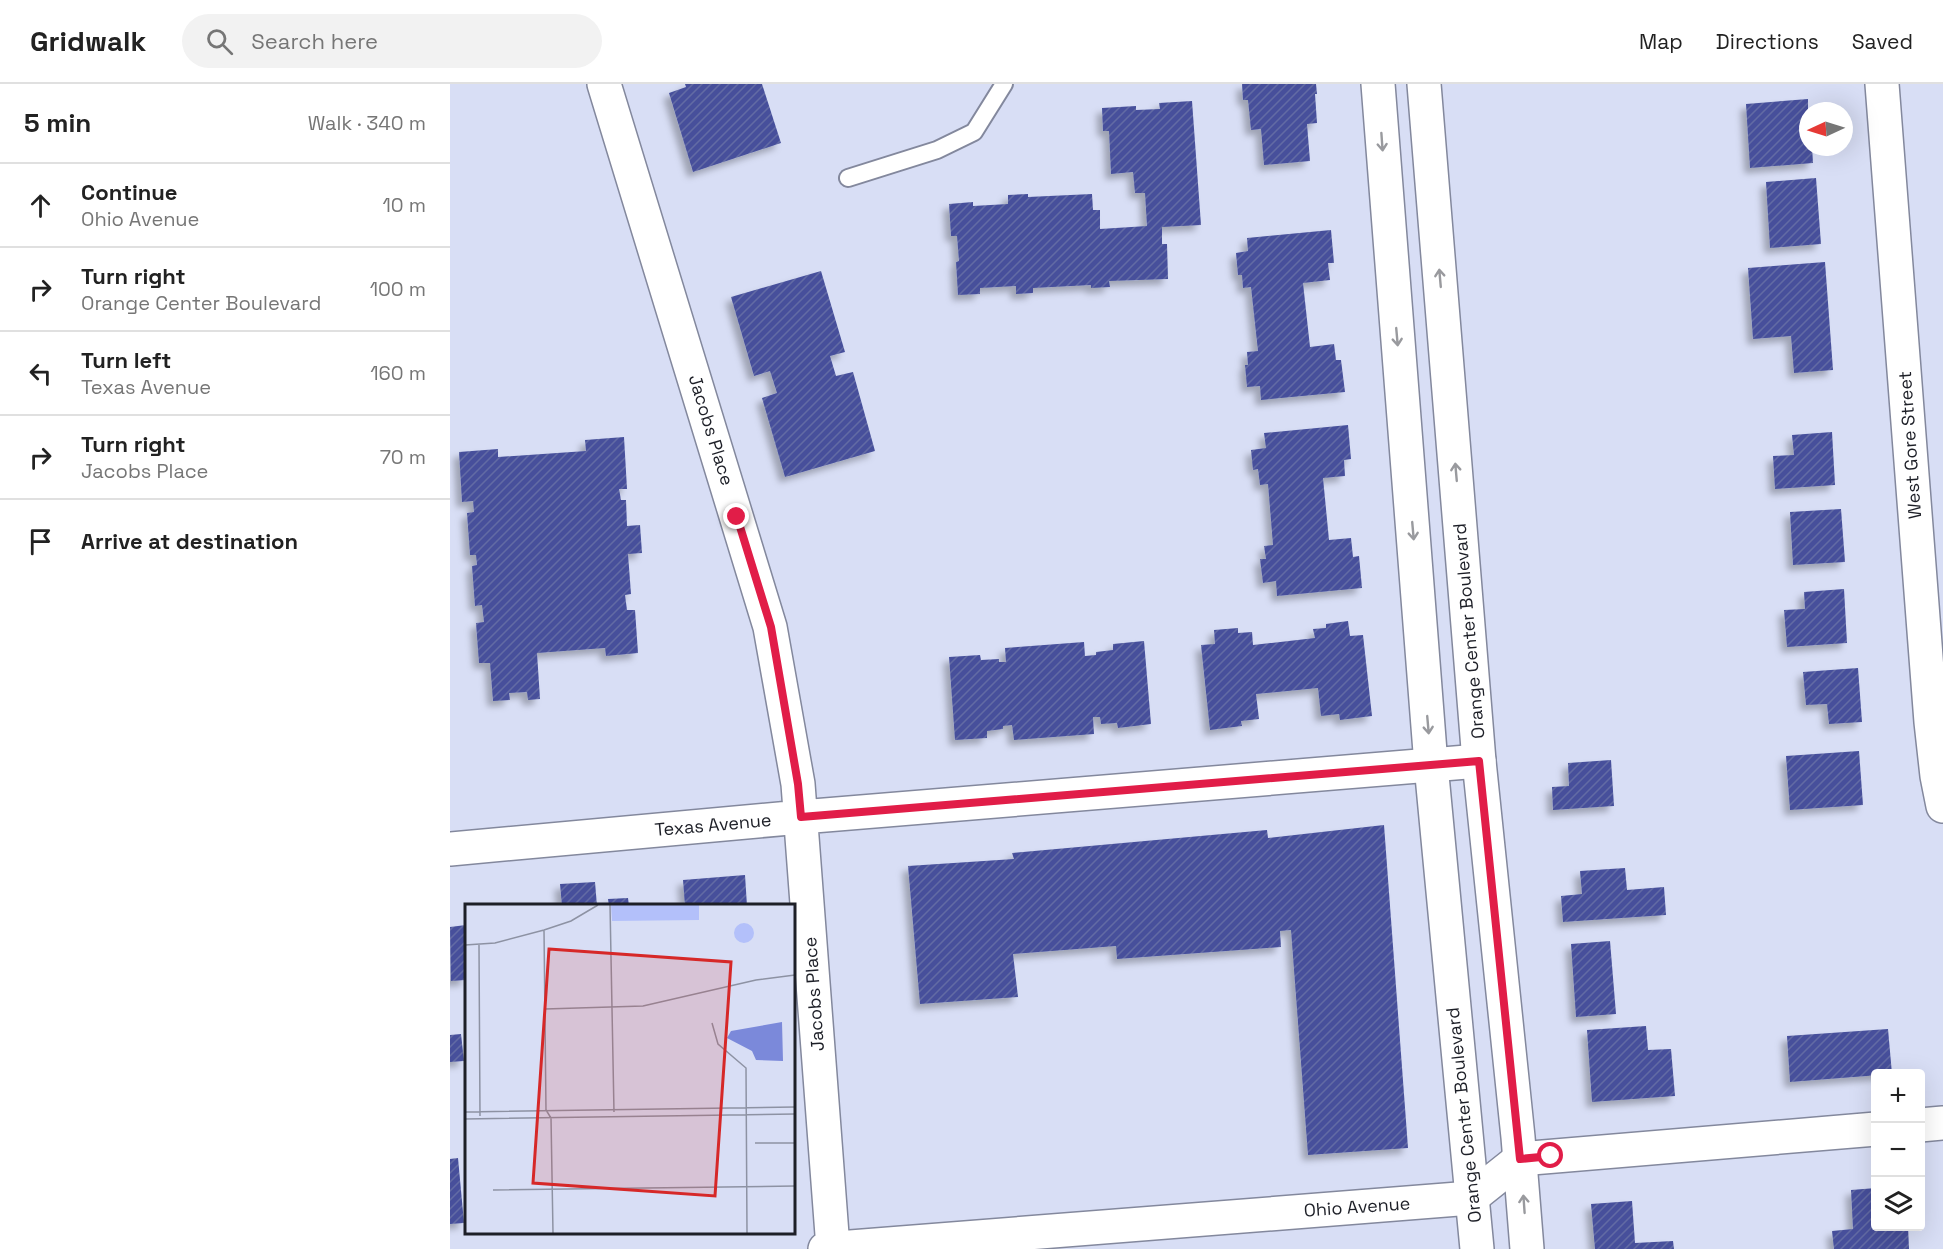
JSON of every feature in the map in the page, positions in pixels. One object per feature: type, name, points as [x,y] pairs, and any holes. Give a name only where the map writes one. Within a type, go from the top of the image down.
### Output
[{"type":"street","name":"Jacobs Place","points":[[604,84],[771,627],[798,784],[833,1248]]},
{"type":"street","name":"Orange Center Boulevard","points":[[1378,84],[1431,765],[1477,1249]]},
{"type":"street","name":"Orange Center Boulevard","points":[[1424,84],[1479,761],[1520,1159],[1527,1249]]},
{"type":"street","name":"West Gore Street","points":[[1882,84],[1931,722],[1943,806]]},
{"type":"street","name":"Texas Avenue","points":[[450,849],[801,817],[1479,761]]},
{"type":"street","points":[[1925,1125],[1943,1123]]},
{"type":"street","points":[[1471,1198],[1520,1159],[1871,1129]]},
{"type":"street","name":"Ohio Avenue","points":[[825,1249],[1471,1198]]},
{"type":"lane","points":[[848,178],[937,150],[974,132],[1004,84]]},
{"type":"building","points":[[685,84],[762,84],[781,143],[693,172],[669,93],[686,87]]},
{"type":"building","points":[[1242,84],[1316,84],[1317,123],[1307,124],[1310,161],[1264,165],[1261,129],[1251,130],[1248,100],[1243,100]]},
{"type":"building","points":[[1808,99],[1808,102],[1799,102],[1799,156],[1813,156],[1813,163],[1750,168],[1746,104]]},
{"type":"building","points":[[1192,101],[1201,225],[1162,227],[1162,244],[1167,244],[1168,279],[1109,281],[1110,287],[1091,288],[1091,285],[1033,288],[1033,293],[1016,294],[1016,286],[980,288],[980,294],[958,295],[957,236],[951,236],[949,204],[973,202],[973,206],[1008,204],[1008,195],[1028,194],[1028,197],[1092,194],[1093,210],[1100,210],[1100,229],[1147,226],[1145,193],[1135,193],[1133,172],[1111,174],[1109,131],[1103,131],[1102,108],[1136,106],[1136,110],[1160,109],[1159,103]]},
{"type":"building","points":[[1816,178],[1821,244],[1770,248],[1766,182]]},
{"type":"building","points":[[1331,230],[1334,263],[1328,263],[1330,280],[1303,283],[1310,347],[1334,344],[1336,360],[1341,360],[1345,392],[1261,400],[1260,386],[1247,387],[1245,365],[1248,365],[1247,352],[1258,351],[1251,287],[1243,288],[1242,275],[1238,275],[1236,253],[1248,251],[1247,238]]},
{"type":"building","points":[[1825,262],[1833,370],[1794,373],[1791,336],[1753,339],[1748,268]]},
{"type":"building","points":[[821,271],[845,352],[830,356],[836,376],[853,372],[875,451],[785,477],[762,398],[777,393],[770,371],[754,376],[731,297]]},
{"type":"building","points":[[1348,425],[1351,459],[1344,460],[1345,476],[1323,478],[1329,540],[1351,538],[1353,557],[1359,556],[1362,588],[1277,596],[1276,581],[1263,583],[1260,559],[1266,559],[1264,546],[1273,545],[1268,484],[1260,485],[1258,469],[1253,470],[1251,450],[1266,448],[1264,433]]},
{"type":"building","points":[[1832,432],[1835,485],[1775,489],[1773,456],[1794,455],[1792,435]]},
{"type":"building","points":[[624,437],[627,489],[619,489],[621,500],[626,500],[627,526],[640,525],[642,553],[628,554],[631,594],[625,595],[627,610],[635,610],[638,653],[606,656],[605,648],[537,653],[540,699],[528,700],[527,692],[509,693],[510,700],[493,701],[490,663],[479,663],[476,623],[484,622],[482,605],[475,606],[472,566],[477,565],[476,555],[470,555],[467,513],[474,512],[473,501],[462,502],[459,452],[498,449],[498,457],[586,451],[585,440]]},
{"type":"building","points":[[1841,509],[1845,562],[1793,565],[1790,512]]},
{"type":"building","points":[[1844,589],[1847,643],[1787,647],[1784,610],[1805,609],[1804,592]]},
{"type":"building","points":[[1348,621],[1350,636],[1363,635],[1372,716],[1340,720],[1339,714],[1321,716],[1318,688],[1256,694],[1259,719],[1241,721],[1242,726],[1210,730],[1201,645],[1215,644],[1214,630],[1238,628],[1238,633],[1252,632],[1253,645],[1315,638],[1313,629],[1326,628],[1326,624]]},
{"type":"building","points":[[1144,641],[1151,724],[1118,728],[1117,723],[1101,724],[1100,717],[1093,717],[1094,734],[1014,740],[1012,725],[987,731],[987,738],[955,740],[949,657],[980,655],[981,660],[999,659],[999,662],[1006,662],[1005,648],[1084,642],[1085,656],[1113,650],[1113,644]]},
{"type":"building","points":[[1858,668],[1862,722],[1829,724],[1827,704],[1806,705],[1803,672]]},
{"type":"building","points":[[1859,751],[1863,805],[1790,810],[1786,756]]},
{"type":"building","points":[[1611,760],[1614,806],[1553,810],[1552,787],[1569,786],[1568,763]]},
{"type":"building","points":[[1384,825],[1408,1148],[1308,1155],[1291,930],[1280,931],[1281,947],[1117,959],[1116,946],[1013,954],[1018,997],[920,1004],[908,866],[1014,859],[1012,853],[1267,830],[1268,838]]},
{"type":"building","points":[[1625,868],[1627,890],[1664,887],[1666,915],[1563,922],[1561,896],[1582,894],[1580,871]]},
{"type":"building","points":[[745,875],[747,904],[685,904],[683,880]]},
{"type":"building","points":[[595,882],[597,904],[562,904],[560,884]]},
{"type":"building","points":[[628,898],[629,904],[609,904],[608,899]]},
{"type":"building","points":[[465,925],[465,980],[451,981],[450,927]]},
{"type":"building","points":[[1610,941],[1616,1014],[1576,1017],[1571,944]]},
{"type":"building","points":[[1646,1026],[1648,1050],[1671,1049],[1675,1096],[1592,1102],[1587,1030]]},
{"type":"building","points":[[1888,1029],[1892,1069],[1871,1069],[1871,1076],[1790,1082],[1787,1036]]},
{"type":"building","points":[[461,1034],[464,1061],[450,1062],[450,1035]]},
{"type":"building","points":[[458,1158],[464,1223],[450,1224],[450,1159]]},
{"type":"building","points":[[1871,1188],[1871,1231],[1908,1231],[1909,1249],[1834,1249],[1832,1231],[1853,1229],[1851,1190]]},
{"type":"building","points":[[1632,1201],[1635,1243],[1673,1241],[1674,1249],[1595,1249],[1591,1204]]},
{"type":"route","points":[[737,517],[771,627],[798,784],[801,817],[1479,761],[1520,1159],[1551,1156]]}]
